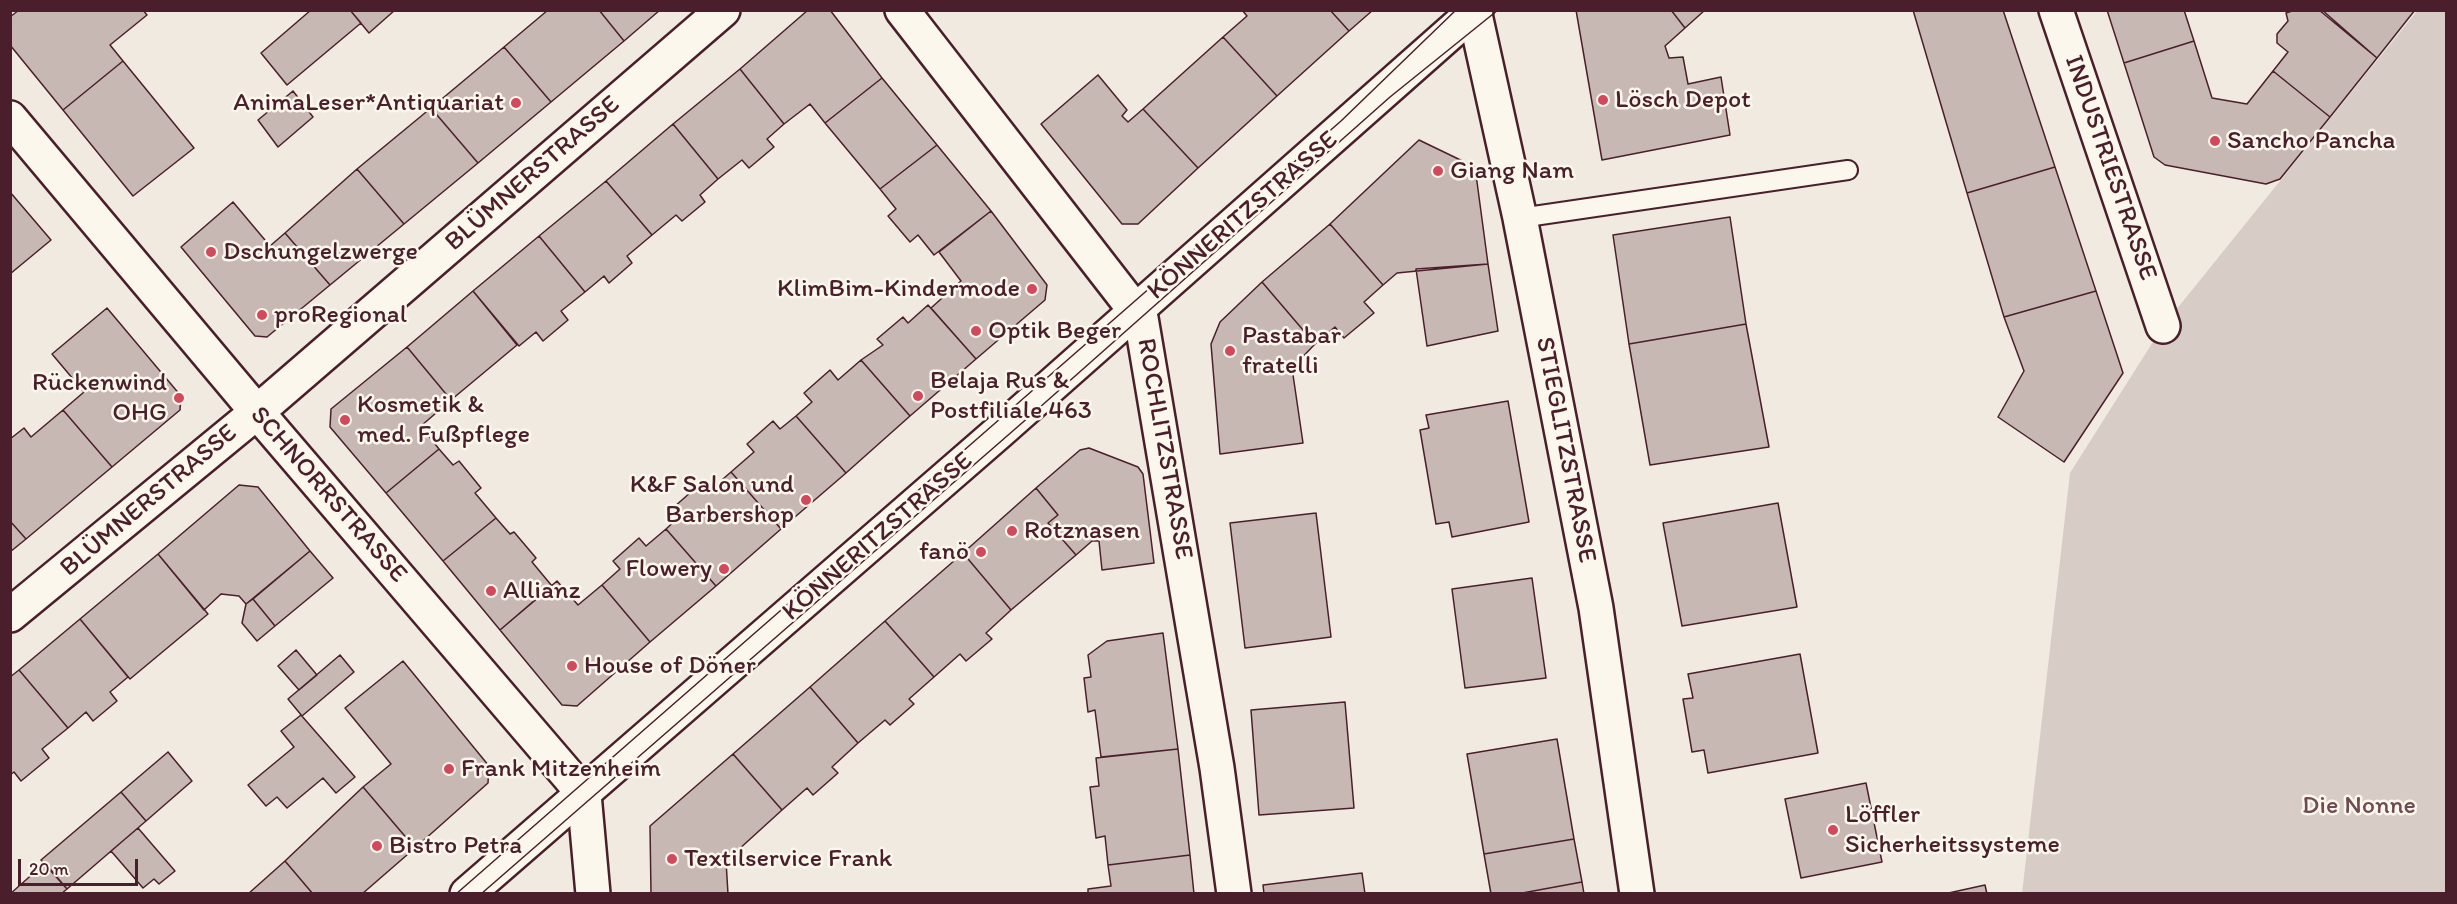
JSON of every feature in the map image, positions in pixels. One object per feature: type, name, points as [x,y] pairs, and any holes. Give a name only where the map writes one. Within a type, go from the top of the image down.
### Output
[{"type":"street","name":"BLÜMNERSTRASSE","points":[[10,615],[257,412],[723,10]]},
{"type":"street","name":"ROCHLITZSTRASSE","points":[[902,10],[1141,318],[1217,768],[1233,894]]},
{"type":"street","name":"INDUSTRIESTRASSE","points":[[2056,10],[2163,326]]},
{"type":"street","name":"STIEGLITZSTRASSE","points":[[1474,11],[1520,218],[1596,608],[1637,894]]},
{"type":"street","name":"KÖNNERITZSTRASSE","points":[[467,894],[1137,310],[1474,11]]},
{"type":"street","name":"SCHNORRSTRASSE","points":[[10,118],[257,412],[584,794]]},
{"type":"street","points":[[584,794],[593,894]]},
{"type":"lane","points":[[1520,218],[1848,170]]},
{"type":"green space","name":"Die Nonne","points":[[2417,11],[2446,11],[2446,893],[2022,894],[2070,473],[2163,326]]},
{"type":"building","points":[[19,10],[143,10],[147,15],[110,45],[123,61],[63,110],[10,45],[10,17]]},
{"type":"building","points":[[311,10],[350,10],[361,23],[287,85],[261,53]]},
{"type":"building","points":[[350,10],[395,10],[369,33]]},
{"type":"building","points":[[548,10],[599,10],[624,41],[551,102],[504,47]]},
{"type":"building","points":[[599,10],[660,10],[624,41]]},
{"type":"building","points":[[808,10],[830,10],[882,78],[825,123],[810,104],[784,124],[740,69]]},
{"type":"building","points":[[1242,10],[1330,10],[1349,31],[1277,96],[1223,37],[1247,16]]},
{"type":"building","points":[[1330,10],[1373,10],[1349,31]]},
{"type":"building","points":[[1576,10],[1671,10],[1685,28],[1665,46],[1669,58],[1683,57],[1688,84],[1721,77],[1730,135],[1602,160]]},
{"type":"building","points":[[1671,10],[1705,10],[1685,28]]},
{"type":"building","points":[[1913,10],[2003,10],[2055,167],[1967,193]]},
{"type":"building","points":[[2107,10],[2184,10],[2194,41],[2124,63]]},
{"type":"building","points":[[2295,10],[2319,10],[2377,58],[2330,117],[2273,71],[2288,52],[2277,43],[2277,34],[2288,21],[2286,13]]},
{"type":"building","points":[[2322,10],[2415,10],[2377,58]]},
{"type":"building","points":[[1223,37],[1277,96],[1198,168],[1143,109]]},
{"type":"building","points":[[2194,41],[2212,98],[2247,104],[2273,71],[2330,117],[2280,179],[2266,184],[2165,165],[2154,157],[2124,63]]},
{"type":"building","points":[[504,47],[551,102],[478,163],[431,108]]},
{"type":"building","points":[[123,61],[194,148],[133,196],[63,110]]},
{"type":"building","points":[[740,69],[784,124],[767,139],[774,147],[749,168],[742,160],[718,179],[673,124]]},
{"type":"building","points":[[1098,75],[1127,110],[1122,116],[1128,122],[1143,109],[1198,168],[1138,224],[1122,224],[1041,124]]},
{"type":"building","points":[[882,78],[937,145],[880,189],[825,123]]},
{"type":"building","points":[[293,91],[313,117],[278,147],[258,120]]},
{"type":"building","points":[[431,108],[478,163],[404,224],[357,169]]},
{"type":"building","points":[[673,124],[718,179],[700,195],[705,202],[682,221],[676,215],[652,235],[606,181]]},
{"type":"building","points":[[1419,140],[1475,167],[1488,264],[1397,273],[1383,285],[1330,224]]},
{"type":"building","points":[[937,145],[991,211],[934,255],[918,235],[910,242],[888,216],[896,209],[880,189]]},
{"type":"building","points":[[2055,167],[2096,291],[2004,317],[1967,193]]},
{"type":"building","points":[[357,169],[404,224],[330,285],[285,233]]},
{"type":"building","points":[[606,181],[652,235],[627,256],[632,263],[609,283],[604,276],[585,292],[539,236]]},
{"type":"building","points":[[10,192],[51,240],[10,274]]},
{"type":"building","points":[[233,202],[270,246],[285,233],[330,285],[267,337],[255,336],[181,247]]},
{"type":"building","points":[[991,211],[1047,285],[1045,300],[976,359],[931,308],[961,281],[939,252]]},
{"type":"building","points":[[1730,217],[1746,324],[1629,344],[1613,235]]},
{"type":"building","points":[[1330,224],[1383,285],[1364,302],[1374,313],[1344,338],[1335,327],[1315,344],[1262,282]]},
{"type":"building","points":[[539,236],[585,292],[561,311],[568,320],[543,341],[536,332],[519,346],[473,291]]},
{"type":"building","points":[[1488,264],[1498,331],[1427,346],[1416,269]]},
{"type":"building","points":[[1262,282],[1315,344],[1292,368],[1303,443],[1220,454],[1211,344],[1220,322]]},
{"type":"building","points":[[473,291],[517,345],[451,400],[407,347]]},
{"type":"building","points":[[2096,291],[2123,373],[2064,462],[1998,417],[2024,371],[2004,317]]},
{"type":"building","points":[[928,305],[976,359],[910,416],[861,360],[883,345],[877,339],[903,317],[908,323]]},
{"type":"building","points":[[107,308],[181,396],[180,410],[112,467],[63,410],[84,392],[52,354]]},
{"type":"building","points":[[1746,324],[1769,447],[1650,465],[1629,344]]},
{"type":"building","points":[[407,347],[451,400],[421,426],[439,449],[386,493],[330,427],[331,409]]},
{"type":"building","points":[[861,360],[910,416],[846,473],[796,416],[812,402],[804,393],[830,370],[838,380]]},
{"type":"building","points":[[1508,401],[1529,522],[1452,537],[1449,522],[1436,524],[1420,430],[1429,428],[1426,415]]},
{"type":"building","points":[[63,410],[112,467],[26,539],[10,521],[10,439],[24,428],[31,437]]},
{"type":"building","points":[[796,416],[846,473],[781,529],[731,472],[754,452],[747,444],[773,421],[780,429]]},
{"type":"building","points":[[1089,448],[1138,467],[1143,474],[1154,563],[1102,570],[1099,541],[1092,541],[1076,555],[1048,523],[1058,515],[1036,488],[1080,450]]},
{"type":"building","points":[[439,449],[453,465],[459,461],[481,488],[475,493],[496,518],[443,561],[386,493]]},
{"type":"building","points":[[731,472],[781,529],[716,586],[666,529],[681,515],[674,507],[700,484],[708,492]]},
{"type":"building","points":[[239,485],[258,487],[310,551],[246,604],[239,596],[221,594],[204,610],[158,554]]},
{"type":"building","points":[[1036,488],[1058,515],[1048,523],[1076,555],[1011,610],[963,553]]},
{"type":"building","points":[[1778,503],[1797,607],[1682,626],[1663,523]]},
{"type":"building","points":[[1316,513],[1331,637],[1245,648],[1230,523]]},
{"type":"building","points":[[496,518],[510,534],[514,532],[536,558],[532,562],[552,586],[500,630],[443,561]]},
{"type":"building","points":[[10,521],[26,539],[10,552]]},
{"type":"building","points":[[666,529],[716,586],[650,642],[602,585],[620,569],[613,561],[639,538],[646,546]]},
{"type":"building","points":[[310,551],[333,578],[275,626],[253,599]]},
{"type":"building","points":[[963,553],[1011,610],[986,633],[992,639],[966,661],[960,654],[934,677],[885,621]]},
{"type":"building","points":[[158,554],[208,614],[130,679],[80,619]]},
{"type":"building","points":[[1532,578],[1546,678],[1465,688],[1452,589]]},
{"type":"building","points":[[557,581],[578,605],[602,585],[650,642],[577,706],[562,705],[500,630]]},
{"type":"building","points":[[253,599],[275,626],[257,641],[242,623],[246,604]]},
{"type":"building","points":[[80,619],[128,677],[110,692],[117,701],[93,721],[86,712],[68,728],[19,670]]},
{"type":"building","points":[[885,621],[934,677],[909,699],[914,704],[890,725],[885,720],[858,743],[810,687]]},
{"type":"building","points":[[1163,633],[1178,749],[1101,757],[1095,710],[1088,712],[1084,678],[1091,677],[1088,655],[1107,641]]},
{"type":"building","points":[[296,650],[317,675],[299,690],[278,666]]},
{"type":"building","points":[[1800,654],[1818,753],[1708,773],[1704,750],[1692,752],[1683,699],[1693,698],[1688,674]]},
{"type":"building","points":[[340,655],[354,672],[302,716],[288,699]]},
{"type":"building","points":[[403,661],[489,766],[488,783],[415,848],[363,787],[391,764],[345,708]]},
{"type":"building","points":[[19,670],[68,728],[42,749],[49,758],[21,781],[14,772],[10,775],[10,677]]},
{"type":"building","points":[[810,687],[858,743],[832,767],[838,773],[813,795],[807,788],[782,810],[733,754]]},
{"type":"building","points":[[1345,702],[1354,808],[1259,815],[1251,710]]},
{"type":"building","points":[[301,715],[355,777],[336,793],[323,778],[287,808],[277,797],[266,806],[248,785],[294,747],[281,731]]},
{"type":"building","points":[[1557,739],[1574,839],[1484,854],[1467,754]]},
{"type":"building","points":[[1178,749],[1190,855],[1108,865],[1105,836],[1096,838],[1090,787],[1099,786],[1096,758]]},
{"type":"building","points":[[168,752],[192,781],[146,821],[121,792]]},
{"type":"building","points":[[733,754],[782,810],[726,861],[728,894],[651,894],[650,826]]},
{"type":"building","name":"Löffler Sicherheitssysteme","points":[[1866,783],[1882,862],[1801,878],[1785,799]]},
{"type":"building","points":[[363,787],[415,848],[362,894],[313,894],[285,861]]},
{"type":"building","points":[[121,792],[146,821],[67,889],[41,860]]},
{"type":"building","points":[[138,828],[175,871],[159,884],[154,879],[143,888],[111,851]]},
{"type":"building","points":[[1574,839],[1582,882],[1517,894],[1491,894],[1484,854]]},
{"type":"building","points":[[1190,855],[1194,894],[1088,894],[1088,889],[1111,886],[1108,865]]},
{"type":"building","points":[[285,861],[313,894],[248,894]]},
{"type":"building","points":[[45,863],[67,889],[61,894],[10,894]]},
{"type":"building","points":[[1362,873],[1365,894],[1264,894],[1263,885]]},
{"type":"building","points":[[1582,882],[1584,894],[1517,894]]},
{"type":"building","points":[[1985,885],[1987,894],[1944,894]]},
{"type":"tram line","points":[[456,894],[1341,121],[1456,10]]},
{"type":"tram line","points":[[481,894],[1030,416],[1390,97],[1498,10]]},
{"type":"place","name":"Lösch Depot","points":[[1603,100]]},
{"type":"place","name":"AnimaLeser*Antiquariat","points":[[516,103]]},
{"type":"place","name":"Sancho Pancha","points":[[2215,141]]},
{"type":"place","name":"Giang Nam","points":[[1438,171]]},
{"type":"place","name":"Dschungelzwerge","points":[[211,252]]},
{"type":"place","name":"KlimBim-Kindermode","points":[[1032,289]]},
{"type":"place","name":"proRegional","points":[[262,315]]},
{"type":"place","name":"Optik Beger","points":[[976,331]]},
{"type":"place","name":"Pastabar fratelli","points":[[1230,351]]},
{"type":"place","name":"Belaja Rus & Postfiliale 463","points":[[918,396]]},
{"type":"place","name":"Rückenwind OHG","points":[[179,398]]},
{"type":"place","name":"Kosmetik & med. Fußpflege","points":[[345,420]]},
{"type":"place","name":"K&F Salon und Barbershop","points":[[806,500]]},
{"type":"place","name":"Rotznasen","points":[[1012,531]]},
{"type":"place","name":"fanö","points":[[981,552]]},
{"type":"place","name":"Flowery","points":[[724,569]]},
{"type":"place","name":"Allianz","points":[[491,591]]},
{"type":"place","name":"House of Döner","points":[[572,666]]},
{"type":"place","name":"Frank Mitzenheim","points":[[449,769]]},
{"type":"place","name":"Löffler Sicherheitssysteme","points":[[1833,830]]},
{"type":"place","name":"Bistro Petra","points":[[377,846]]},
{"type":"place","name":"Textilservice Frank","points":[[672,859]]}]
